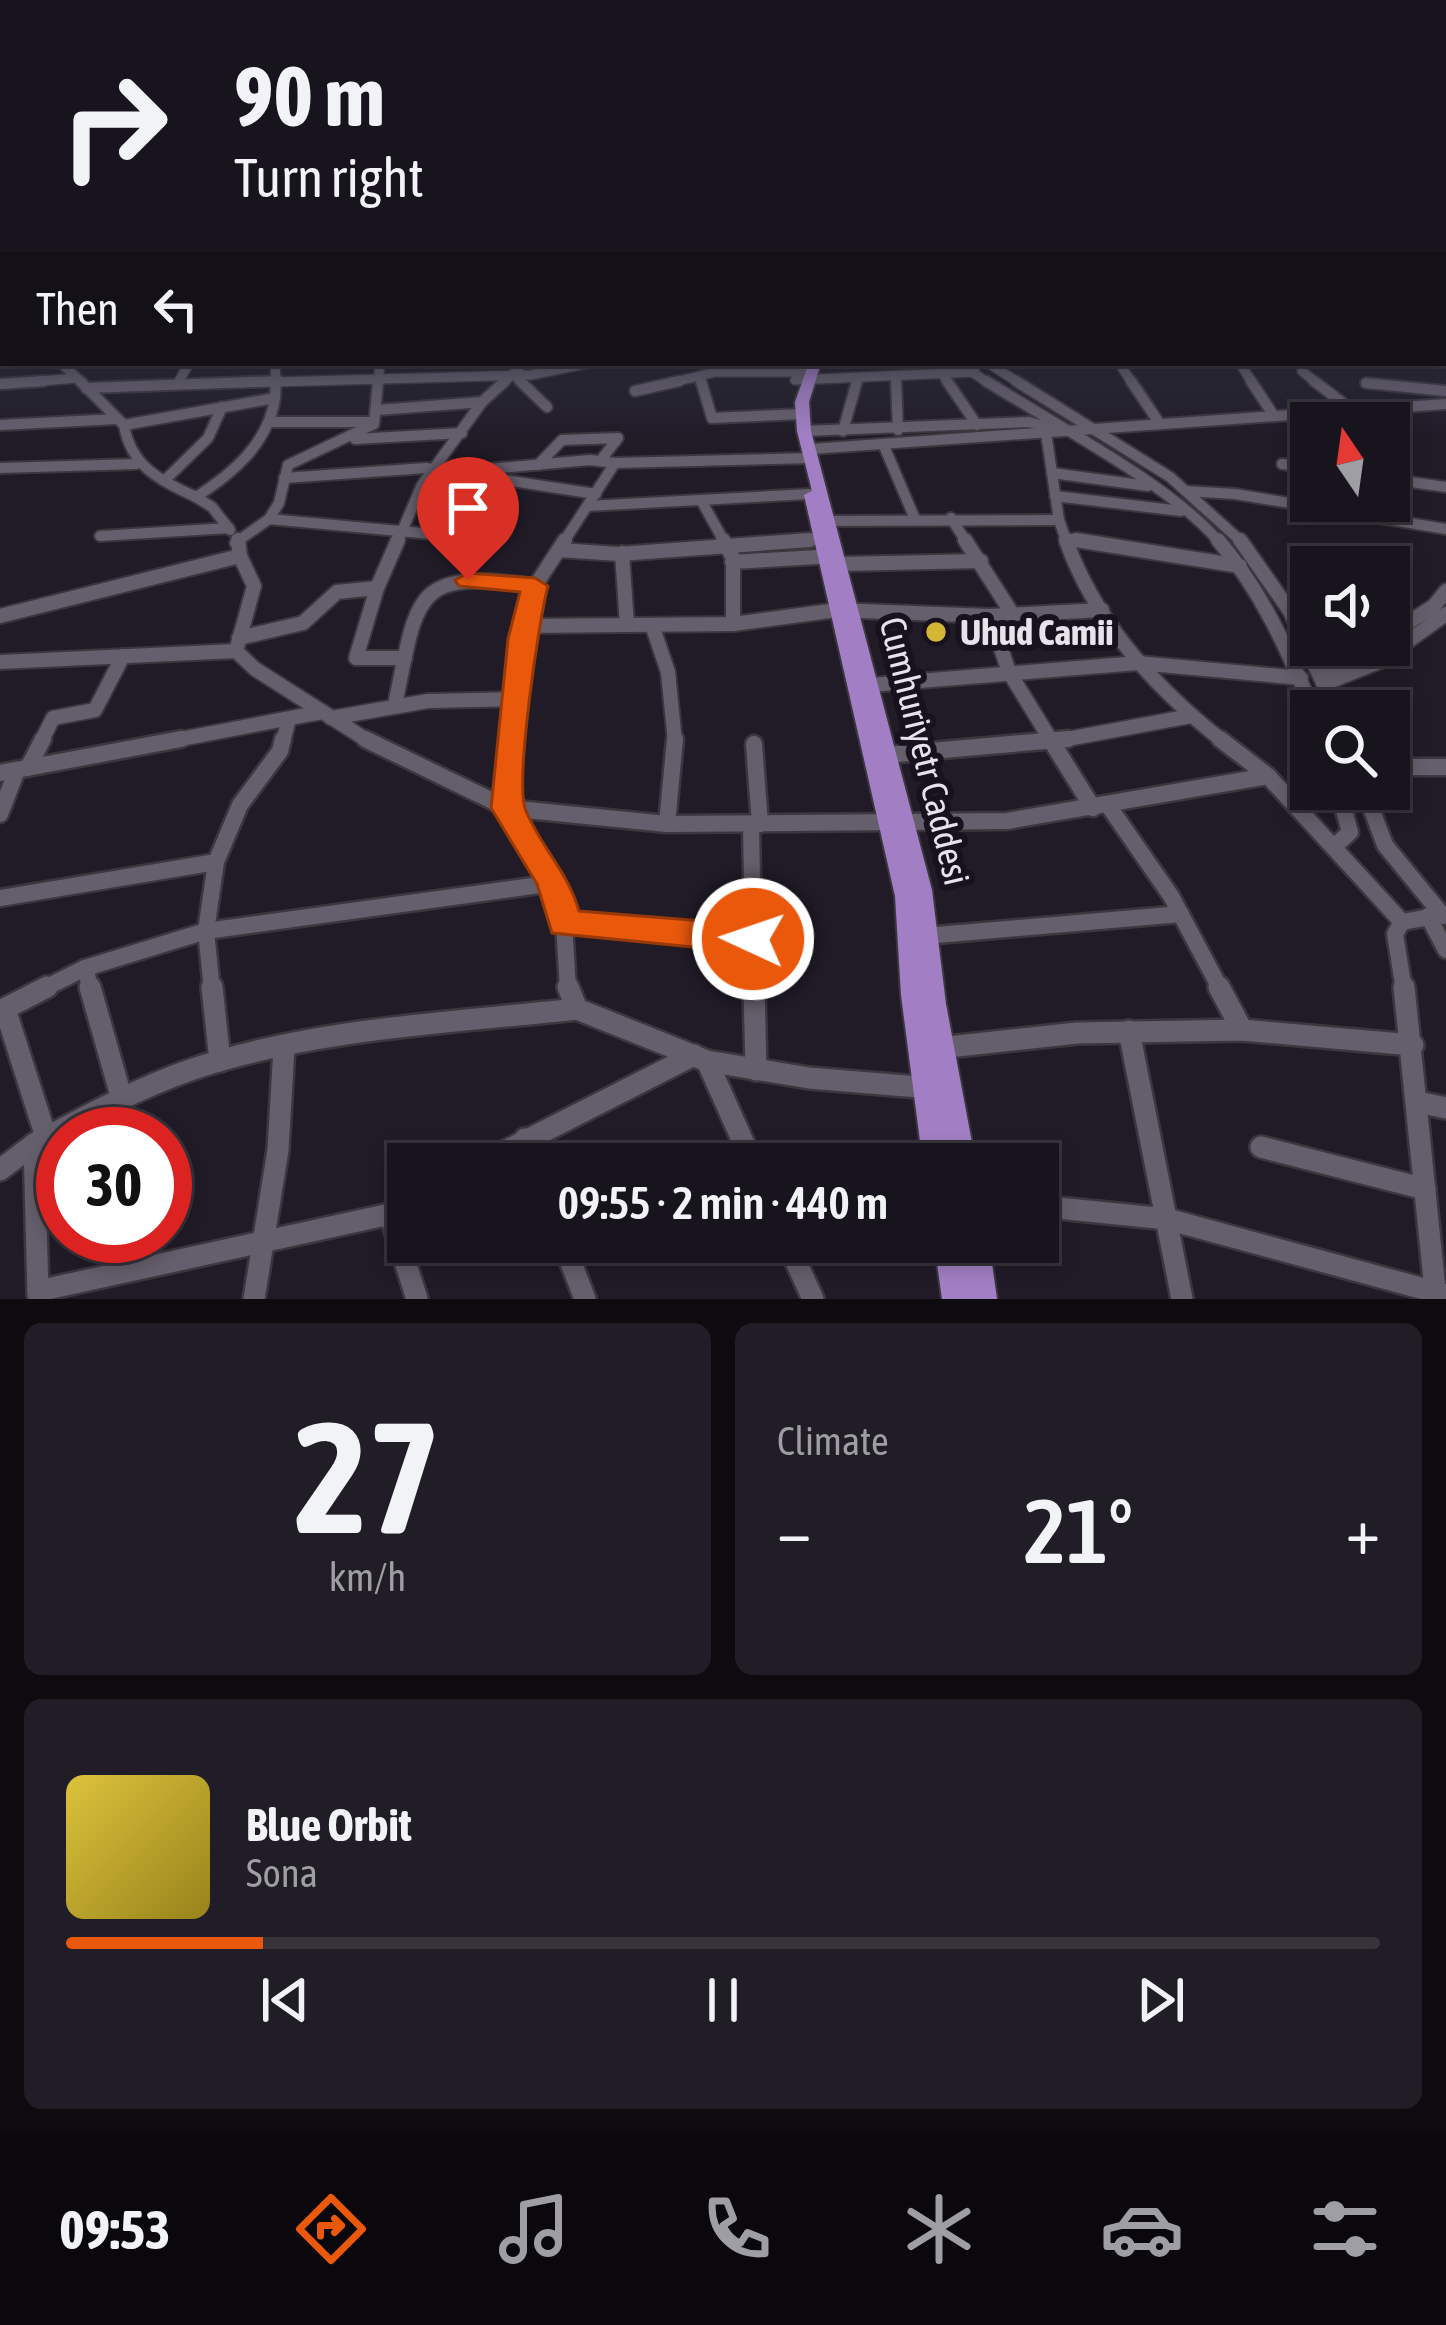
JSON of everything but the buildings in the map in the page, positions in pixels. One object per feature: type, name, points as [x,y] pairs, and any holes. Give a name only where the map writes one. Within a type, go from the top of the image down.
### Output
[{"type":"main road","points":[[805,372],[804,438],[810,494],[828,543]]},
{"type":"main road","points":[[804,438],[895,825],[937,1089],[955,1143]]},
{"type":"main road","name":"Cumhuriyetr Caddesi","points":[[843,612],[871,685],[895,825],[921,890],[930,1049]]},
{"type":"main road","points":[[937,1089],[937,1143]]},
{"type":"main road","points":[[952,1263],[958,1299]]},
{"type":"main road","points":[[977,1263],[982,1299]]},
{"type":"street","points":[[65,366],[120,422],[126,448],[136,464],[212,507],[235,542],[254,586],[238,644]]},
{"type":"street","points":[[178,383],[187,366]]},
{"type":"street","points":[[196,497],[262,442],[276,398],[276,366]]},
{"type":"street","points":[[350,439],[376,416],[380,366]]},
{"type":"street","points":[[405,658],[356,658],[377,588],[422,485],[492,388],[522,366]]},
{"type":"street","points":[[0,384],[514,375],[570,366]]},
{"type":"street","points":[[964,366],[1164,495],[1218,538],[1240,566],[1305,690]]},
{"type":"street","points":[[1121,366],[1160,424]]},
{"type":"street","points":[[1004,368],[1187,491],[1249,550],[1329,690]]},
{"type":"street","points":[[1243,368],[1274,416]]},
{"type":"street","points":[[635,392],[705,371],[858,377],[975,372]]},
{"type":"street","points":[[705,371],[712,418],[804,438],[884,446],[1290,415]]},
{"type":"street","points":[[1302,371],[1342,402]]},
{"type":"street","points":[[514,375],[547,407]]},
{"type":"street","points":[[943,375],[977,425]]},
{"type":"street","points":[[896,376],[898,430]]},
{"type":"street","points":[[843,430],[858,377]]},
{"type":"street","points":[[1381,402],[1362,380],[1446,391]]},
{"type":"street","points":[[0,425],[120,422],[276,398]]},
{"type":"street","points":[[271,422],[376,416],[482,402]]},
{"type":"street","points":[[1410,406],[1446,404]]},
{"type":"street","points":[[164,481],[206,439],[222,418],[222,407]]},
{"type":"street","points":[[462,473],[608,462],[843,430],[1029,422],[1066,432]]},
{"type":"street","points":[[0,616],[235,542],[269,519],[288,465],[298,458],[350,439],[462,434]]},
{"type":"street","points":[[1046,434],[1059,520],[1079,576],[1138,663],[1191,716],[1268,776],[1402,922]]},
{"type":"street","points":[[538,465],[562,440],[618,438],[592,500],[535,586],[524,626],[507,808],[554,883],[564,923],[568,995],[578,1010]]},
{"type":"street","points":[[884,446],[915,519]]},
{"type":"street","points":[[0,469],[136,464]]},
{"type":"street","points":[[1282,464],[1290,465]]},
{"type":"street","points":[[284,478],[434,469],[592,500],[810,494]]},
{"type":"street","points":[[1052,473],[1150,486]]},
{"type":"street","points":[[1410,482],[1446,487]]},
{"type":"street","points":[[1164,495],[1187,491],[1235,494],[1446,530]]},
{"type":"street","points":[[1055,496],[1188,512]]},
{"type":"street","points":[[701,500],[730,554],[734,624]]},
{"type":"street","points":[[951,518],[1013,615]]},
{"type":"street","points":[[269,519],[486,539]]},
{"type":"street","points":[[559,550],[730,554],[828,543],[915,519],[1059,520]]},
{"type":"street","points":[[100,536],[235,542]]},
{"type":"street","points":[[1065,538],[1240,566]]},
{"type":"street","points":[[828,543],[981,561]]},
{"type":"street","points":[[622,554],[627,625]]},
{"type":"street","points":[[394,705],[405,658],[434,587],[475,579],[535,586]]},
{"type":"street","points":[[0,662],[238,644],[303,623],[338,592],[377,588]]},
{"type":"street","points":[[1410,621],[1434,606],[1446,591]]},
{"type":"street","points":[[524,626],[734,624],[843,612],[990,616],[1102,610]]},
{"type":"street","points":[[1324,677],[1379,662],[1446,614]]},
{"type":"street","points":[[990,616],[1009,672],[1035,708],[1050,742],[1181,914],[1242,1030]]},
{"type":"street","points":[[652,625],[664,650],[678,769],[667,824]]},
{"type":"street","points":[[238,644],[327,715],[380,748],[507,808],[667,824],[1007,821],[1268,776]]},
{"type":"street","points":[[0,814],[15,770],[53,718],[95,710],[123,656]]},
{"type":"street","points":[[871,685],[1138,663],[1301,678]]},
{"type":"street","points":[[1324,677],[1342,666]]},
{"type":"street","points":[[15,770],[289,718],[394,705],[518,699]]},
{"type":"street","points":[[886,755],[1050,742],[1191,716]]},
{"type":"street","points":[[220,1061],[206,931],[216,862],[240,805],[280,751],[289,718]]},
{"type":"street","points":[[754,744],[756,1070]]},
{"type":"street","points":[[1410,767],[1446,766]]},
{"type":"street","points":[[1335,845],[1350,832],[1344,810]]},
{"type":"street","points":[[1372,810],[1385,845],[1441,916],[1446,950]]},
{"type":"street","points":[[0,898],[216,862]]},
{"type":"street","points":[[36,1126],[3,1010],[85,968],[206,931],[554,883]]},
{"type":"street","points":[[925,936],[1181,914]]},
{"type":"street","points":[[1402,922],[1441,916]]},
{"type":"street","points":[[1059,1208],[1167,1220],[1439,1295],[1413,1045],[1395,934],[1402,922]]},
{"type":"street","points":[[564,923],[753,939]]},
{"type":"street","points":[[85,968],[122,1096]]},
{"type":"street","points":[[102,1107],[220,1061],[340,1036],[578,1010],[701,1058],[756,1070],[937,1089]]},
{"type":"street","points":[[930,1049],[1129,1031],[1242,1030],[1413,1045]]},
{"type":"street","points":[[1129,1031],[1182,1299]]},
{"type":"street","points":[[254,1299],[278,1150],[284,1048]]},
{"type":"street","points":[[518,1143],[701,1058]]},
{"type":"street","points":[[701,1058],[742,1143]]},
{"type":"street","points":[[1418,1102],[1446,1108]]},
{"type":"street","points":[[525,1139],[526,1143]]},
{"type":"street","points":[[0,1170],[36,1143]]},
{"type":"street","points":[[1261,1147],[1425,1189]]},
{"type":"street","points":[[38,1263],[38,1295],[387,1212]]},
{"type":"street","points":[[410,1263],[417,1299]]},
{"type":"street","points":[[571,1263],[585,1299]]},
{"type":"street","points":[[797,1263],[813,1299]]},
{"type":"place","name":"Uhud Camii","points":[[936,632]]},
{"type":"route","points":[[468,580],[535,586],[521,639],[507,808],[554,883],[564,923],[753,939]]}]
